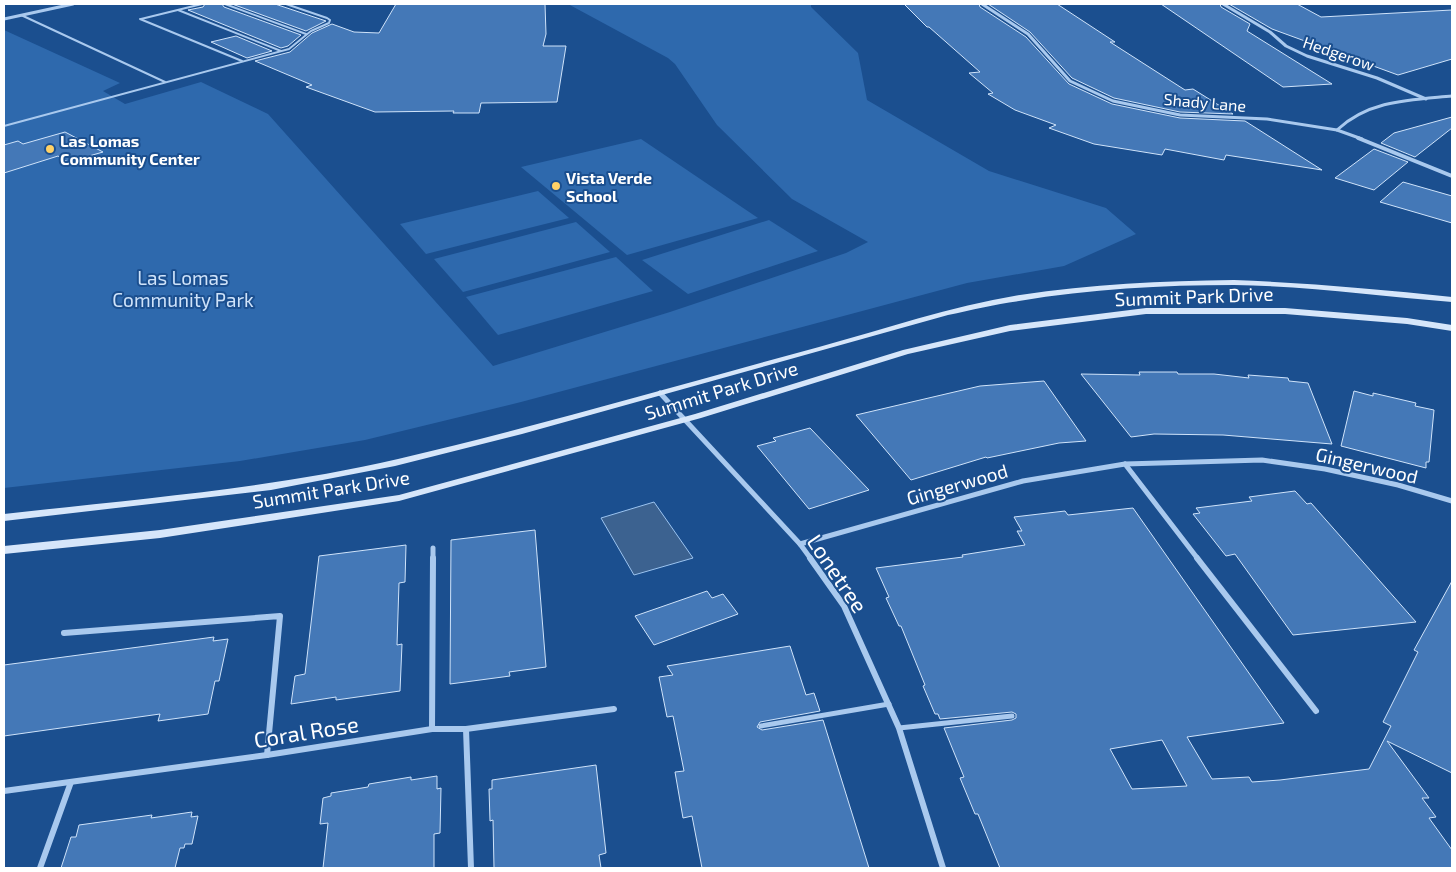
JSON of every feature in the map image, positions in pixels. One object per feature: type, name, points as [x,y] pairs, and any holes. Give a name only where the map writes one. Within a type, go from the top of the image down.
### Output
[{"type":"street","points":[[4,19],[73,4]]},
{"type":"street","name":"Shady Lane","points":[[982,4],[1028,34],[1070,81],[1114,101],[1180,115],[1266,119],[1337,130],[1374,143],[1452,176]]},
{"type":"street","name":"Hedgerow","points":[[1223,4],[1270,32],[1286,46],[1307,56],[1377,78],[1426,99]]},
{"type":"street","points":[[1337,130],[1346,120],[1366,110],[1397,102],[1452,96]]},
{"type":"street","name":"Summit Park Drive","points":[[4,518],[271,486],[395,463],[518,432],[876,334],[923,318],[1020,297],[1110,287],[1186,282],[1262,282],[1340,287],[1452,300]]},
{"type":"street","name":"Summit Park Drive","points":[[4,550],[160,534],[399,498],[685,420],[906,352],[1010,328],[1146,311],[1285,312],[1407,321],[1452,328]]},
{"type":"street","name":"Lonetree","points":[[660,393],[800,544],[844,606],[899,728],[943,868]]},
{"type":"street","name":"Gingerwood","points":[[800,544],[1023,481],[1125,464],[1262,460],[1325,469],[1452,501]]},
{"type":"street","points":[[1125,464],[1316,711]]},
{"type":"street","points":[[432,729],[433,548]]},
{"type":"street","points":[[64,633],[280,616],[267,756]]},
{"type":"street","name":"Coral Rose","points":[[4,791],[267,756],[432,729],[466,729],[614,709]]},
{"type":"street","points":[[466,729],[471,868]]},
{"type":"street","points":[[40,868],[71,782]]},
{"type":"lane","points":[[202,4],[140,19],[242,61]]},
{"type":"lane","points":[[225,4],[306,34]]},
{"type":"lane","points":[[4,126],[289,49],[306,34],[329,23],[330,20],[286,4]]},
{"type":"lane","points":[[178,10],[281,51]]},
{"type":"lane","points":[[20,16],[165,82]]},
{"type":"lane","points":[[761,726],[889,704]]},
{"type":"lane","points":[[899,728],[1012,716]]},
{"type":"green space","name":"Las Lomas Community Park","points":[[568,4],[811,4],[811,7],[858,53],[867,100],[989,171],[1106,208],[1136,234],[1064,266],[967,283],[521,402],[365,440],[240,461],[4,488],[4,30],[120,83],[103,91],[125,104],[201,82],[268,114],[493,366],[670,312],[846,253],[868,242],[792,199],[717,125],[675,64],[668,58]]},
{"type":"green space","points":[[641,139],[758,218],[627,255],[521,167]]},
{"type":"green space","points":[[538,191],[569,218],[426,254],[400,224]]},
{"type":"green space","points":[[769,220],[818,251],[688,294],[642,260]]},
{"type":"green space","points":[[576,222],[610,252],[463,292],[434,259]]},
{"type":"green space","points":[[616,257],[653,291],[498,335],[466,297]]},
{"type":"shaded area","points":[[654,502],[693,558],[634,575],[601,518]]},
{"type":"building","points":[[205,4],[222,4],[224,7],[301,35],[288,46],[281,48],[188,10],[203,7]]},
{"type":"building","points":[[232,4],[275,4],[326,21],[306,31]]},
{"type":"building","points":[[396,4],[545,4],[546,34],[543,46],[566,46],[557,102],[481,103],[479,113],[453,113],[454,111],[375,112],[306,87],[312,85],[255,61],[290,52],[312,33],[332,24],[354,32],[379,33]]},
{"type":"building","points":[[904,4],[979,4],[980,7],[1026,37],[1069,84],[1112,104],[1180,118],[1245,121],[1322,170],[1226,155],[1224,160],[1165,149],[1162,155],[1094,144],[1049,128],[1056,125],[1015,110],[988,94],[993,93],[969,73],[980,72],[927,27]]},
{"type":"building","points":[[988,4],[1057,4],[1115,42],[1110,42],[1185,90],[1193,89],[1233,114],[1180,112],[1114,98],[1072,78],[1030,32]]},
{"type":"building","points":[[1161,4],[1220,4],[1221,7],[1250,24],[1247,31],[1332,84],[1283,87]]},
{"type":"building","points":[[1229,4],[1297,4],[1321,17],[1452,10],[1452,59],[1398,75],[1272,29]]},
{"type":"building","points":[[236,36],[272,51],[247,58],[211,42]]},
{"type":"building","points":[[1452,117],[1452,128],[1415,157],[1381,143],[1394,133]]},
{"type":"building","name":"Las Lomas Community Center","points":[[65,132],[103,152],[68,162],[58,156],[4,173],[4,145],[18,141],[23,144]]},
{"type":"building","points":[[1374,149],[1408,162],[1374,190],[1335,178]]},
{"type":"building","points":[[1403,182],[1452,196],[1452,223],[1380,202]]},
{"type":"building","points":[[1139,372],[1214,374],[1249,378],[1248,375],[1288,378],[1289,381],[1308,383],[1332,444],[1223,435],[1154,434],[1131,437],[1081,374],[1140,375]]},
{"type":"building","points":[[1044,381],[1086,441],[1059,443],[986,457],[911,480],[856,415],[980,386]]},
{"type":"building","points":[[1354,391],[1373,396],[1373,393],[1416,403],[1415,406],[1434,410],[1429,462],[1426,462],[1426,468],[1341,446]]},
{"type":"building","points":[[810,428],[869,490],[809,509],[757,446],[776,441],[773,438]]},
{"type":"building","points":[[1295,491],[1307,504],[1311,503],[1416,622],[1293,635],[1235,554],[1226,556],[1193,514],[1200,513],[1196,508],[1252,501],[1249,497]]},
{"type":"building","points":[[1133,508],[1284,723],[1187,737],[1212,779],[1249,777],[1252,782],[1369,769],[1391,726],[1383,722],[1418,652],[1414,650],[1452,581],[1452,773],[1387,741],[1429,798],[1422,798],[1436,817],[1429,818],[1452,850],[1452,868],[1000,868],[978,814],[975,814],[960,778],[964,777],[944,728],[1012,720],[1016,718],[1016,714],[1012,712],[940,719],[938,714],[935,714],[901,626],[899,626],[886,598],[889,597],[876,568],[963,557],[962,555],[1025,545],[1017,531],[1022,531],[1014,517],[1065,511],[1068,515]],"holes":[[[1162,740],[1187,786],[1132,789],[1110,749]]]},
{"type":"building","points":[[535,530],[546,667],[509,672],[510,676],[450,684],[451,540]]},
{"type":"building","points":[[406,545],[405,582],[399,583],[397,645],[402,644],[400,691],[336,700],[336,697],[291,704],[295,676],[305,674],[319,556]]},
{"type":"building","points":[[707,591],[712,598],[723,594],[738,614],[654,645],[635,616]]},
{"type":"building","points":[[214,637],[213,641],[228,639],[219,681],[215,681],[208,714],[158,721],[160,714],[4,736],[4,665]]},
{"type":"building","points":[[790,646],[806,695],[814,693],[820,711],[760,722],[757,727],[762,730],[823,720],[869,868],[702,868],[692,816],[683,818],[675,772],[684,771],[673,716],[667,717],[659,677],[673,675],[667,666]]},
{"type":"building","points":[[596,765],[606,853],[599,855],[601,868],[494,868],[493,820],[490,821],[489,789],[492,789],[492,780]]},
{"type":"building","points":[[437,776],[437,789],[441,788],[440,833],[434,834],[434,868],[323,868],[328,823],[320,824],[323,798],[331,796],[331,793],[368,787],[369,784],[411,777],[411,780]]},
{"type":"building","points":[[192,812],[191,817],[198,816],[192,844],[185,844],[184,848],[180,848],[175,868],[61,868],[71,837],[76,837],[79,825],[152,815],[151,818]]},
{"type":"place","name":"Las Lomas Community Center","points":[[50,149]]},
{"type":"place","name":"Vista Verde School","points":[[556,186]]}]
